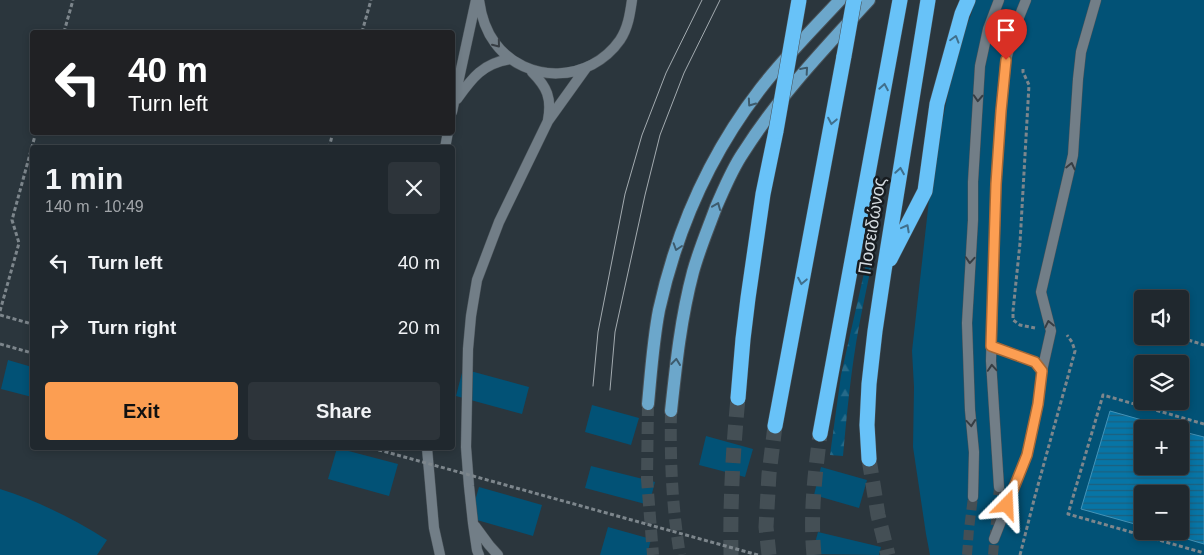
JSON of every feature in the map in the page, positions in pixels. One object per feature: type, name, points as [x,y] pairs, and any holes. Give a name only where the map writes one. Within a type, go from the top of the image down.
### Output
[{"type":"highway","points":[[738,398],[748,298],[763,194],[799,0]]},
{"type":"highway","points":[[775,426],[854,0]]},
{"type":"highway","points":[[820,434],[900,0]]},
{"type":"highway","name":"Ποσειδώνος","points":[[869,459],[867,425],[869,384],[884,271],[928,0]]},
{"type":"highway","points":[[884,271],[925,191],[937,104],[962,14],[968,0]]},
{"type":"main road","points":[[648,404],[659,312],[669,270],[689,212],[704,178],[726,139],[761,88],[840,0]]},
{"type":"main road","points":[[671,411],[676,359],[693,273],[704,237],[722,194],[742,154],[774,107],[807,67],[869,0]]},
{"type":"street","points":[[478,0],[484,23],[495,43],[521,66],[550,74],[569,73],[586,68],[605,56],[620,40],[629,19],[632,0]]},
{"type":"street","points":[[455,101],[478,0]]},
{"type":"street","points":[[973,497],[974,452],[970,401],[968,323],[973,182],[980,66],[988,29],[999,0]]},
{"type":"street","points":[[999,487],[991,361],[995,213],[1006,60],[1015,27],[1026,0]]},
{"type":"street","points":[[994,539],[1027,455],[1038,404],[1042,371],[1051,331],[1041,292],[1073,155],[1081,52],[1096,0]]},
{"type":"street","points":[[455,106],[476,74],[497,62],[511,59]]},
{"type":"street","points":[[479,555],[473,523],[466,438],[468,350],[477,280],[499,222],[548,121],[586,68]]},
{"type":"street","points":[[532,70],[542,82],[548,94],[550,109],[548,121]]},
{"type":"street","points":[[991,346],[1035,362],[1042,371]]},
{"type":"street","points":[[427,450],[434,528],[440,555]]},
{"type":"street","points":[[473,523],[498,555]]},
{"type":"path","points":[[65,30],[73,0]]},
{"type":"path","points":[[363,30],[371,0]]},
{"type":"path","points":[[0,311],[19,243],[12,220],[30,154]]},
{"type":"path","points":[[0,315],[30,323]]},
{"type":"path","points":[[1189,340],[1204,345]]},
{"type":"path","points":[[0,344],[30,352]]},
{"type":"path","points":[[1204,424],[1103,395],[1068,514],[1204,553]]},
{"type":"path","points":[[379,450],[758,555]]},
{"type":"green space","points":[[973,0],[1204,0],[1204,555],[930,555],[913,447],[914,387],[912,351],[930,191],[943,118],[960,43],[972,12]]},
{"type":"green space","points":[[876,220],[880,220],[856,342],[843,456],[830,455],[841,375]]},
{"type":"green space","points":[[8,360],[30,366],[30,396],[1,389]]},
{"type":"green space","points":[[463,369],[529,387],[522,414],[456,396]]},
{"type":"green space","points":[[592,405],[639,418],[631,445],[585,432]]},
{"type":"green space","points":[[706,436],[753,449],[745,477],[699,465]]},
{"type":"green space","points":[[336,450],[345,450],[398,464],[389,496],[328,479]]},
{"type":"green space","points":[[591,466],[655,482],[649,505],[585,488]]},
{"type":"green space","points":[[821,467],[867,480],[859,508],[814,495]]},
{"type":"green space","points":[[479,487],[542,505],[533,536],[470,518]]},
{"type":"green space","points":[[0,489],[55,511],[107,540],[97,555],[0,555]]},
{"type":"green space","points":[[608,527],[651,539],[647,555],[600,555]]},
{"type":"green space","points":[[818,532],[881,547],[879,555],[812,554]]},
{"type":"shaded area","points":[[1110,411],[1142,420],[1134,420],[1134,475],[1189,475],[1189,433],[1204,437],[1204,544],[1189,540],[1189,485],[1134,485],[1134,524],[1081,509]]},
{"type":"tunnel","points":[[731,555],[732,476],[738,398]]},
{"type":"tunnel","points":[[648,404],[647,479],[653,555]]},
{"type":"tunnel","points":[[671,411],[672,483],[680,555]]},
{"type":"tunnel","points":[[769,555],[766,527],[769,474],[775,426]]},
{"type":"tunnel","points":[[814,555],[813,510],[820,434]]},
{"type":"tunnel","points":[[869,459],[878,515],[888,555]]},
{"type":"tunnel","points":[[993,555],[999,487]]},
{"type":"tunnel","points":[[967,555],[973,497]]},
{"type":"tram line","points":[[593,386],[598,332],[625,194],[642,135],[666,73],[702,0]]},
{"type":"tram line","points":[[610,390],[615,332],[660,135],[684,73],[720,0]]},
{"type":"route","points":[[1006,60],[996,184],[991,346],[1035,362],[1042,371],[1038,404],[1027,455],[1007,505]]}]
